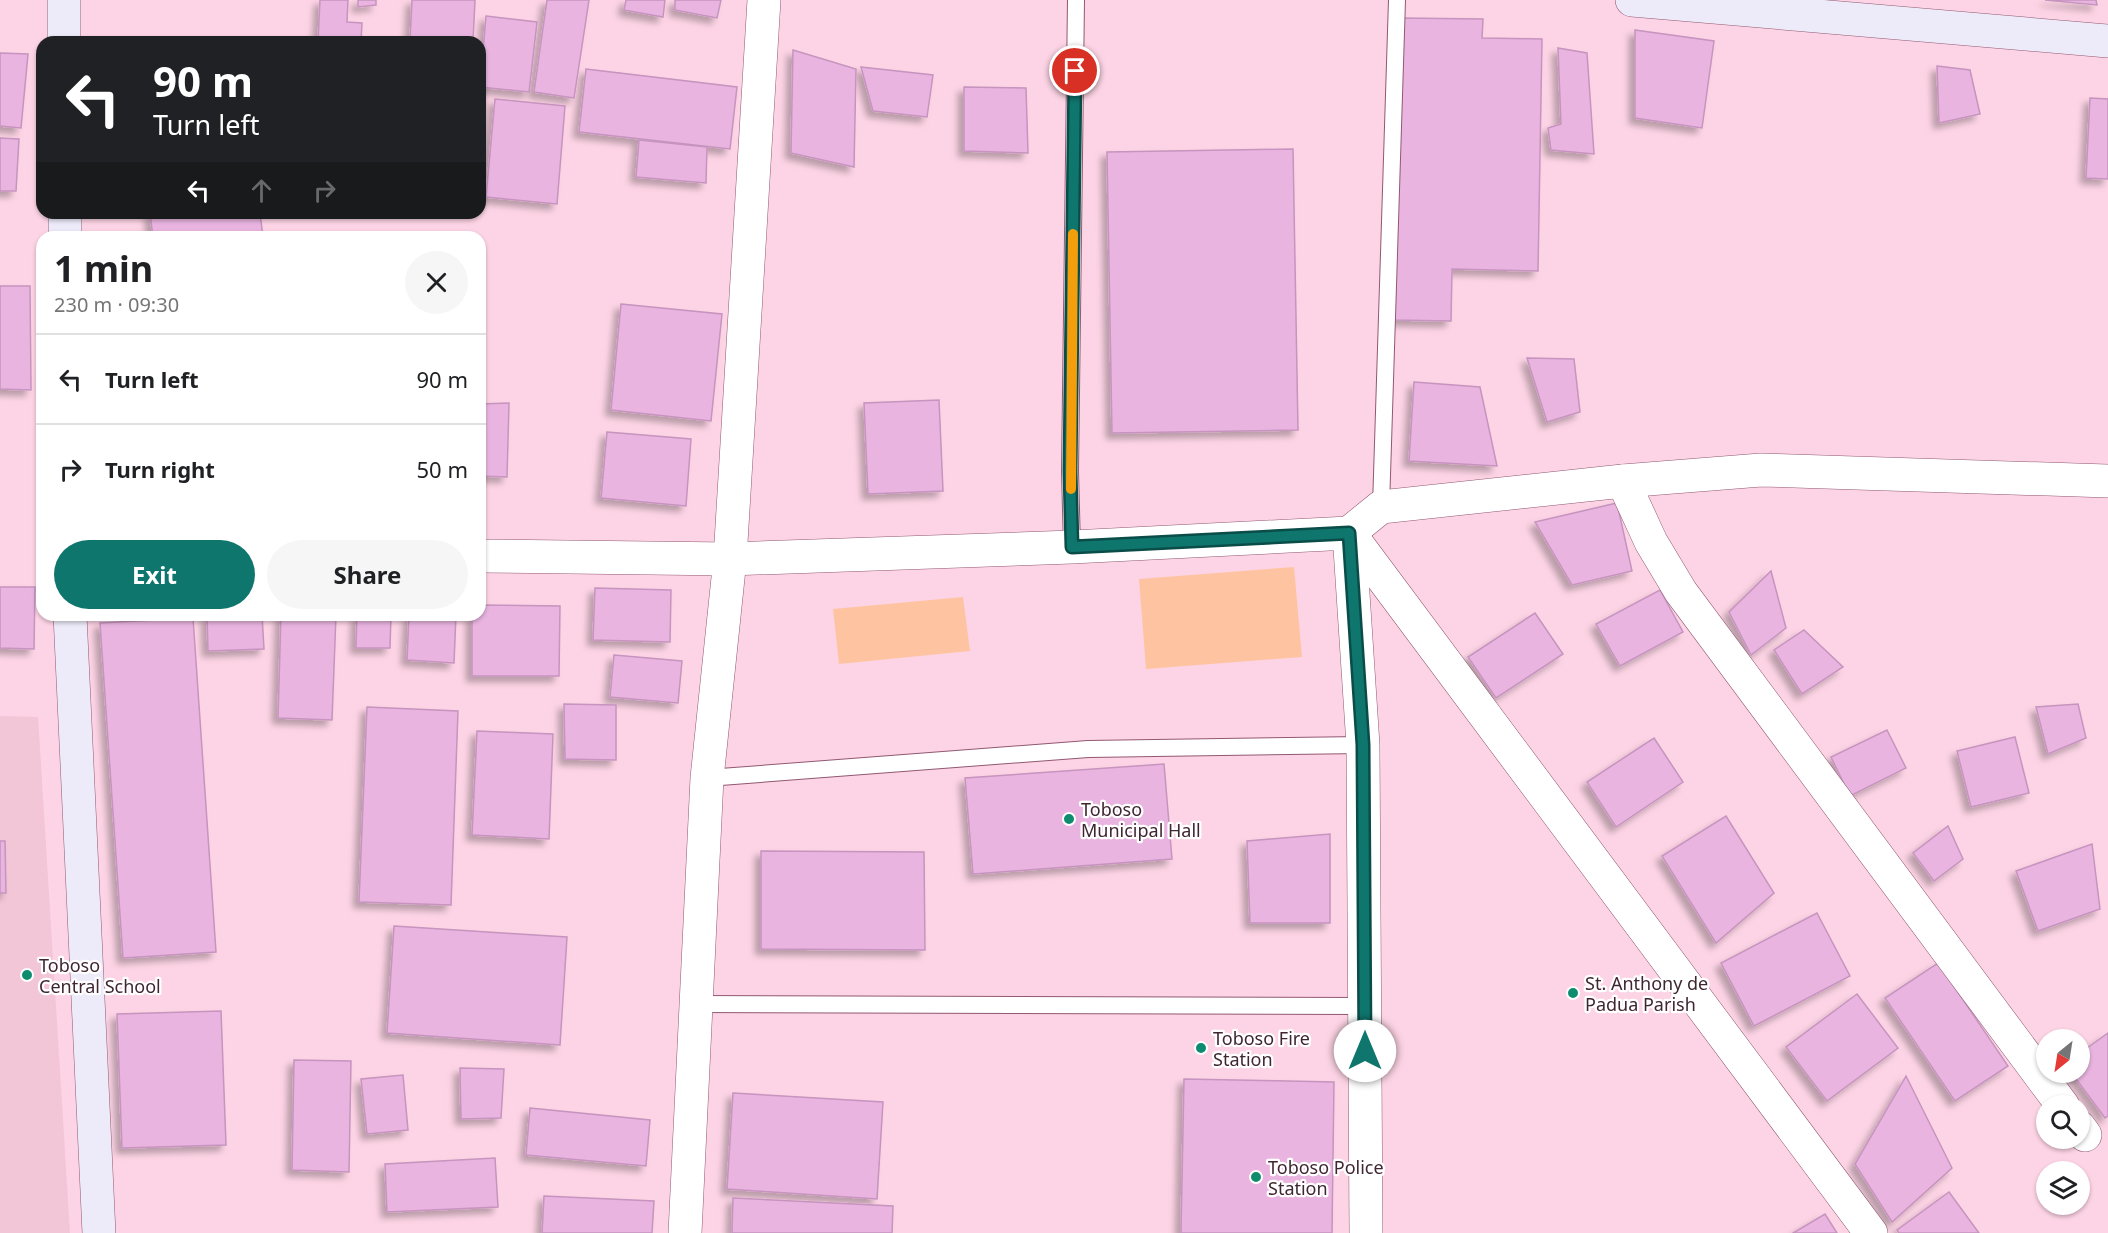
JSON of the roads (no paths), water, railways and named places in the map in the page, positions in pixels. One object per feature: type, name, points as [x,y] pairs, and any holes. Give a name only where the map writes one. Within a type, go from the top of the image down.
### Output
[{"type":"main road","points":[[64,0],[64,36]]},
{"type":"main road","points":[[1632,0],[2108,41]]},
{"type":"main road","points":[[70,621],[99,1233]]},
{"type":"street","points":[[685,1233],[707,778],[730,559],[764,0]]},
{"type":"street","points":[[486,556],[730,559],[1072,547],[1349,533],[1381,507],[1623,481],[1761,470],[2108,481]]},
{"type":"street","points":[[1623,481],[1651,542],[1681,592],[2055,1095]]},
{"type":"street","points":[[1349,533],[1363,745],[1366,1233]]},
{"type":"street","points":[[1349,533],[1871,1233]]},
{"type":"lane","points":[[1072,547],[1070,471],[1076,0]]},
{"type":"lane","points":[[1381,507],[1397,0]]},
{"type":"lane","points":[[707,778],[1088,749],[1363,745]]},
{"type":"lane","points":[[696,1004],[1365,1005]]},
{"type":"place","name":"Toboso Municipal Hall","points":[[1069,819]]},
{"type":"place","name":"Toboso Central School","points":[[27,975]]},
{"type":"place","name":"St. Anthony de Padua Parish","points":[[1573,993]]},
{"type":"place","name":"Toboso Fire Station","points":[[1201,1048]]},
{"type":"place","name":"Toboso Police Station","points":[[1256,1177]]}]
